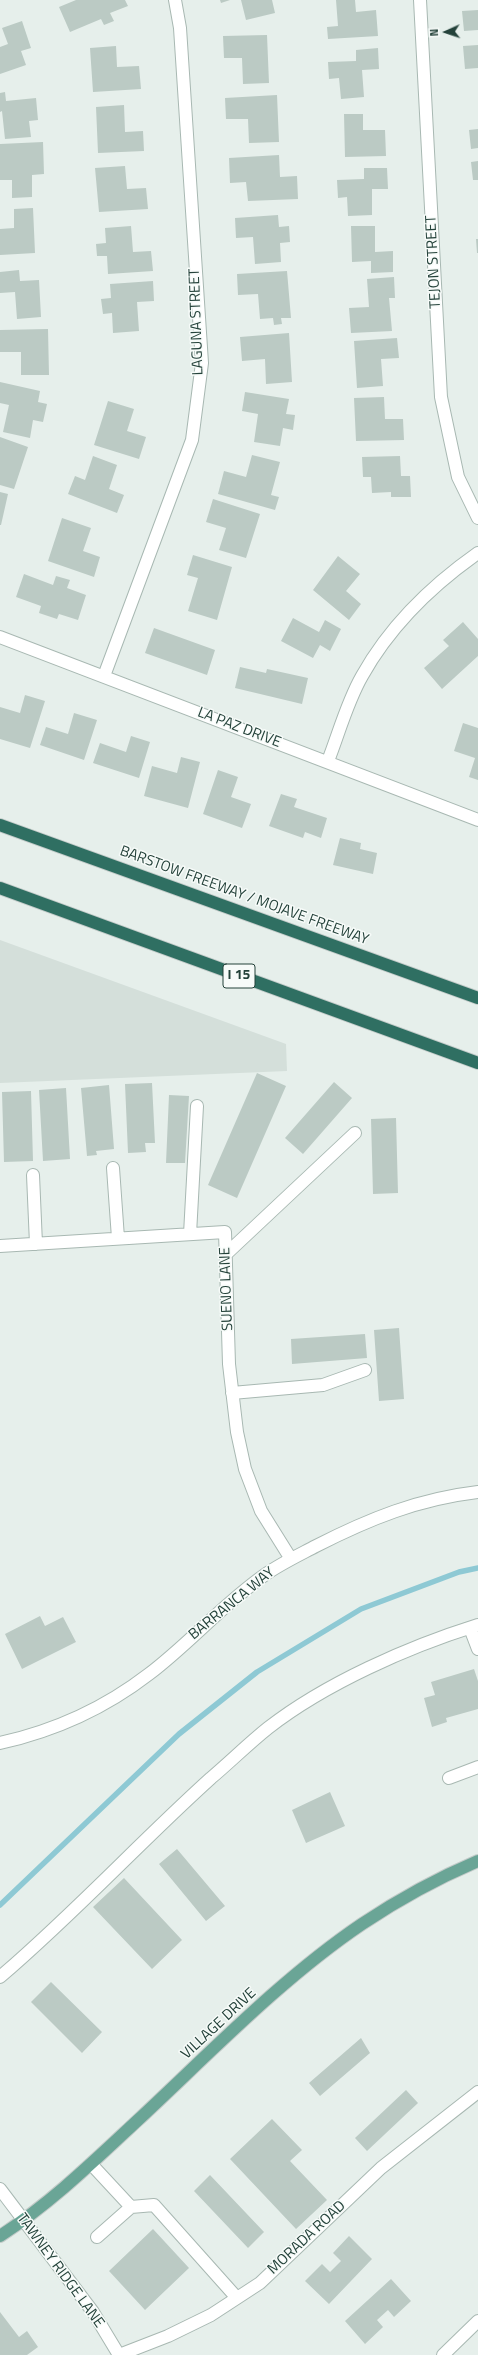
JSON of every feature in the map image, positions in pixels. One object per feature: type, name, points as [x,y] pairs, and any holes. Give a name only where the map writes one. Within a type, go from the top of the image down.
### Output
[{"type":"highway","name":"BARSTOW FREEWAY / MOJAVE FREEWAY","points":[[0,825],[478,998]]},
{"type":"highway","name":"I 15","points":[[0,888],[478,1064]]},
{"type":"main road","name":"VILLAGE DRIVE","points":[[0,2236],[23,2221],[92,2165],[292,1979],[362,1924],[446,1875],[478,1861]]},
{"type":"street","name":"LAGUNA STREET","points":[[104,676],[192,440],[202,363],[180,28],[175,0]]},
{"type":"street","name":"TEJON STREET","points":[[420,0],[441,397],[458,477],[478,518]]},
{"type":"street","points":[[328,761],[361,677],[395,626],[440,581],[478,554]]},
{"type":"street","name":"LA PAZ DRIVE","points":[[0,637],[328,761],[478,820]]},
{"type":"street","points":[[190,1234],[197,1106]]},
{"type":"street","points":[[225,1255],[355,1133]]},
{"type":"street","points":[[113,1168],[118,1238]]},
{"type":"street","points":[[33,1175],[36,1244]]},
{"type":"street","name":"SUENO LANE","points":[[0,1246],[225,1232],[232,1393],[237,1432],[245,1469],[261,1511],[291,1559]]},
{"type":"street","points":[[232,1393],[323,1386],[365,1370]]},
{"type":"street","name":"BARRANCA WAY","points":[[0,1743],[40,1734],[108,1702],[149,1674],[266,1574],[291,1559],[386,1513],[443,1496],[478,1492]]},
{"type":"street","points":[[0,1977],[54,1928],[152,1832],[268,1728],[325,1692],[382,1662],[448,1634],[474,1626],[478,1649]]},
{"type":"street","points":[[450,1778],[478,1767]]},
{"type":"street","name":"MORADA ROAD","points":[[119,2355],[168,2336],[212,2315],[260,2283],[381,2168],[478,2092]]},
{"type":"street","points":[[92,2165],[131,2207]]},
{"type":"street","name":"TAWNEY RIDGE LANE","points":[[0,2189],[93,2312],[119,2355]]},
{"type":"street","points":[[96,2237],[131,2207],[154,2204],[237,2298]]},
{"type":"street","points":[[443,2355],[478,2321]]},
{"type":"shaded area","points":[[0,940],[286,1044],[287,1071],[0,1083]]},
{"type":"building","points":[[76,0],[125,0],[128,6],[110,13],[114,21],[104,25],[101,19],[70,32],[59,7]]},
{"type":"building","points":[[220,0],[230,0],[221,3]]},
{"type":"building","points":[[241,0],[272,0],[275,13],[246,20]]},
{"type":"building","points":[[336,0],[355,0],[356,12],[376,10],[378,36],[328,39],[327,27],[338,26]]},
{"type":"building","points":[[478,10],[478,30],[464,31],[462,11]]},
{"type":"building","points":[[22,21],[31,48],[21,51],[26,65],[0,74],[0,47],[8,44],[2,28]]},
{"type":"building","points":[[267,35],[269,83],[243,84],[242,58],[224,58],[223,36]]},
{"type":"building","points":[[478,45],[478,68],[465,69],[463,46]]},
{"type":"building","points":[[116,46],[117,67],[139,66],[141,89],[93,92],[90,48]]},
{"type":"building","points":[[378,48],[379,69],[362,70],[364,97],[341,99],[339,78],[329,79],[328,62],[356,61],[356,50]]},
{"type":"building","points":[[5,92],[6,101],[36,98],[38,120],[29,121],[31,137],[5,139],[2,111],[0,112],[0,93]]},
{"type":"building","points":[[277,95],[279,142],[249,143],[248,119],[226,119],[225,98]]},
{"type":"building","points":[[124,105],[125,132],[143,131],[144,151],[98,153],[96,107]]},
{"type":"building","points":[[344,114],[363,114],[363,130],[385,130],[386,156],[345,157]]},
{"type":"building","points":[[478,129],[478,148],[471,149],[469,130]]},
{"type":"building","points":[[43,142],[44,174],[32,175],[32,197],[12,198],[12,180],[0,180],[0,144]]},
{"type":"building","points":[[279,155],[280,177],[297,176],[298,199],[248,201],[246,182],[230,183],[229,158]]},
{"type":"building","points":[[478,161],[478,180],[473,180],[471,162]]},
{"type":"building","points":[[125,166],[127,189],[146,188],[148,209],[99,212],[95,168]]},
{"type":"building","points":[[364,168],[387,168],[388,189],[372,189],[372,215],[348,216],[347,197],[338,198],[337,180],[364,179]]},
{"type":"building","points":[[33,208],[35,253],[0,255],[0,229],[14,228],[14,209]]},
{"type":"building","points":[[278,215],[279,227],[289,226],[290,242],[280,243],[281,262],[255,264],[253,237],[236,238],[235,218]]},
{"type":"building","points":[[131,226],[133,252],[151,251],[153,271],[108,274],[107,256],[97,256],[96,244],[106,243],[105,228]]},
{"type":"building","points":[[351,226],[375,226],[375,252],[393,251],[393,272],[371,273],[371,261],[352,262]]},
{"type":"building","points":[[476,239],[478,239],[478,253],[477,253]]},
{"type":"building","points":[[19,270],[20,281],[39,280],[41,317],[17,319],[15,292],[0,293],[0,272]]},
{"type":"building","points":[[287,271],[291,318],[281,318],[282,324],[274,325],[273,318],[260,319],[258,294],[238,295],[237,274]]},
{"type":"building","points":[[394,277],[395,298],[389,298],[392,331],[351,333],[349,308],[369,307],[367,279]]},
{"type":"building","points":[[153,281],[154,301],[137,302],[139,331],[113,333],[112,313],[103,314],[101,299],[111,298],[110,284]]},
{"type":"building","points":[[48,329],[49,375],[21,375],[21,352],[0,352],[0,330]]},
{"type":"building","points":[[289,333],[292,382],[266,384],[265,359],[242,361],[240,337]]},
{"type":"building","points":[[397,338],[399,358],[381,359],[383,386],[357,388],[354,341]]},
{"type":"building","points":[[0,382],[40,391],[38,402],[47,404],[43,422],[33,420],[30,438],[3,432],[9,405],[0,403]]},
{"type":"building","points":[[245,392],[289,399],[286,414],[295,415],[293,430],[283,428],[280,446],[254,442],[258,414],[242,411]]},
{"type":"building","points":[[384,397],[385,419],[403,419],[404,440],[356,441],[354,398]]},
{"type":"building","points":[[108,401],[134,409],[127,431],[146,437],[139,459],[94,445]]},
{"type":"building","points":[[0,437],[28,447],[14,489],[0,485]]},
{"type":"building","points":[[252,455],[280,462],[271,495],[279,497],[275,510],[218,494],[224,471],[246,477]]},
{"type":"building","points":[[93,456],[117,465],[109,489],[124,495],[117,513],[68,494],[75,476],[85,480]]},
{"type":"building","points":[[400,456],[401,476],[410,476],[411,497],[391,497],[391,492],[372,493],[371,477],[363,477],[362,457]]},
{"type":"building","points":[[0,492],[8,494],[1,525],[0,525]]},
{"type":"building","points":[[213,499],[260,514],[246,558],[219,550],[226,528],[206,522]]},
{"type":"building","points":[[62,518],[91,528],[83,551],[100,557],[94,577],[48,561]]},
{"type":"building","points":[[193,555],[232,567],[217,620],[188,611],[198,578],[187,575]]},
{"type":"building","points":[[338,556],[360,574],[346,591],[361,604],[349,620],[313,590]]},
{"type":"building","points":[[24,574],[53,585],[56,576],[70,580],[67,588],[86,595],[78,620],[59,614],[57,619],[39,613],[41,606],[16,597]]},
{"type":"building","points":[[293,618],[319,632],[325,620],[341,629],[330,651],[320,645],[313,658],[281,641]]},
{"type":"building","points":[[463,622],[478,639],[478,656],[442,689],[424,668],[449,646],[443,640]]},
{"type":"building","points":[[154,628],[215,650],[207,675],[145,653]]},
{"type":"building","points":[[240,667],[266,673],[267,669],[308,678],[302,704],[235,688]]},
{"type":"building","points":[[25,695],[45,701],[30,748],[0,739],[0,707],[20,713]]},
{"type":"building","points":[[74,713],[97,720],[84,760],[40,745],[46,727],[68,734]]},
{"type":"building","points":[[463,723],[478,728],[478,780],[469,777],[475,758],[454,751]]},
{"type":"building","points":[[131,736],[150,742],[139,778],[93,763],[100,743],[126,752]]},
{"type":"building","points":[[181,757],[200,762],[188,808],[144,796],[152,766],[177,773]]},
{"type":"building","points":[[218,770],[238,777],[231,797],[251,804],[242,828],[203,814]]},
{"type":"building","points":[[281,794],[297,799],[294,807],[327,818],[321,838],[305,832],[303,838],[269,826]]},
{"type":"building","points":[[340,838],[361,843],[360,849],[377,853],[373,874],[333,865]]},
{"type":"building","points":[[257,1073],[286,1086],[237,1198],[208,1185]]},
{"type":"building","points":[[334,1082],[352,1098],[303,1154],[285,1138]]},
{"type":"building","points":[[152,1083],[155,1143],[145,1143],[146,1152],[128,1153],[125,1084]]},
{"type":"building","points":[[109,1085],[114,1149],[96,1151],[97,1155],[87,1156],[81,1088]]},
{"type":"building","points":[[66,1088],[70,1159],[43,1161],[39,1090]]},
{"type":"building","points":[[31,1091],[33,1161],[4,1162],[2,1092]]},
{"type":"building","points":[[169,1095],[189,1096],[185,1163],[166,1163]]},
{"type":"building","points":[[396,1118],[398,1193],[373,1194],[371,1119]]},
{"type":"building","points":[[399,1328],[404,1399],[379,1401],[374,1330]]},
{"type":"building","points":[[365,1334],[367,1358],[292,1364],[291,1339]]},
{"type":"building","points":[[40,1616],[45,1626],[63,1617],[76,1642],[22,1669],[5,1634]]},
{"type":"building","points":[[474,1669],[478,1681],[478,1709],[446,1718],[447,1722],[432,1727],[424,1698],[435,1695],[431,1682]]},
{"type":"building","points":[[330,1792],[345,1826],[306,1843],[292,1810]]},
{"type":"building","points":[[177,1849],[225,1906],[206,1921],[159,1864]]},
{"type":"building","points":[[124,1878],[182,1940],[152,1969],[93,1907]]},
{"type":"building","points":[[51,1982],[102,2032],[82,2053],[31,2002]]},
{"type":"building","points":[[361,2038],[370,2053],[320,2096],[309,2083]]},
{"type":"building","points":[[406,2090],[418,2103],[367,2151],[355,2138]]},
{"type":"building","points":[[272,2119],[302,2150],[290,2161],[327,2200],[296,2229],[230,2159]]},
{"type":"building","points":[[210,2175],[264,2232],[248,2248],[194,2191]]},
{"type":"building","points":[[153,2229],[189,2268],[145,2310],[109,2271]]},
{"type":"building","points":[[349,2236],[372,2259],[329,2304],[305,2281],[322,2264],[330,2272],[341,2261],[333,2253]]},
{"type":"building","points":[[391,2279],[411,2301],[394,2317],[388,2310],[377,2320],[383,2327],[365,2344],[345,2321]]},
{"type":"building","points":[[0,2312],[19,2337],[27,2331],[38,2347],[27,2355],[0,2355]]},
{"type":"waterway","points":[[0,1905],[179,1734],[257,1672],[361,1609],[459,1572],[478,1568]]}]
